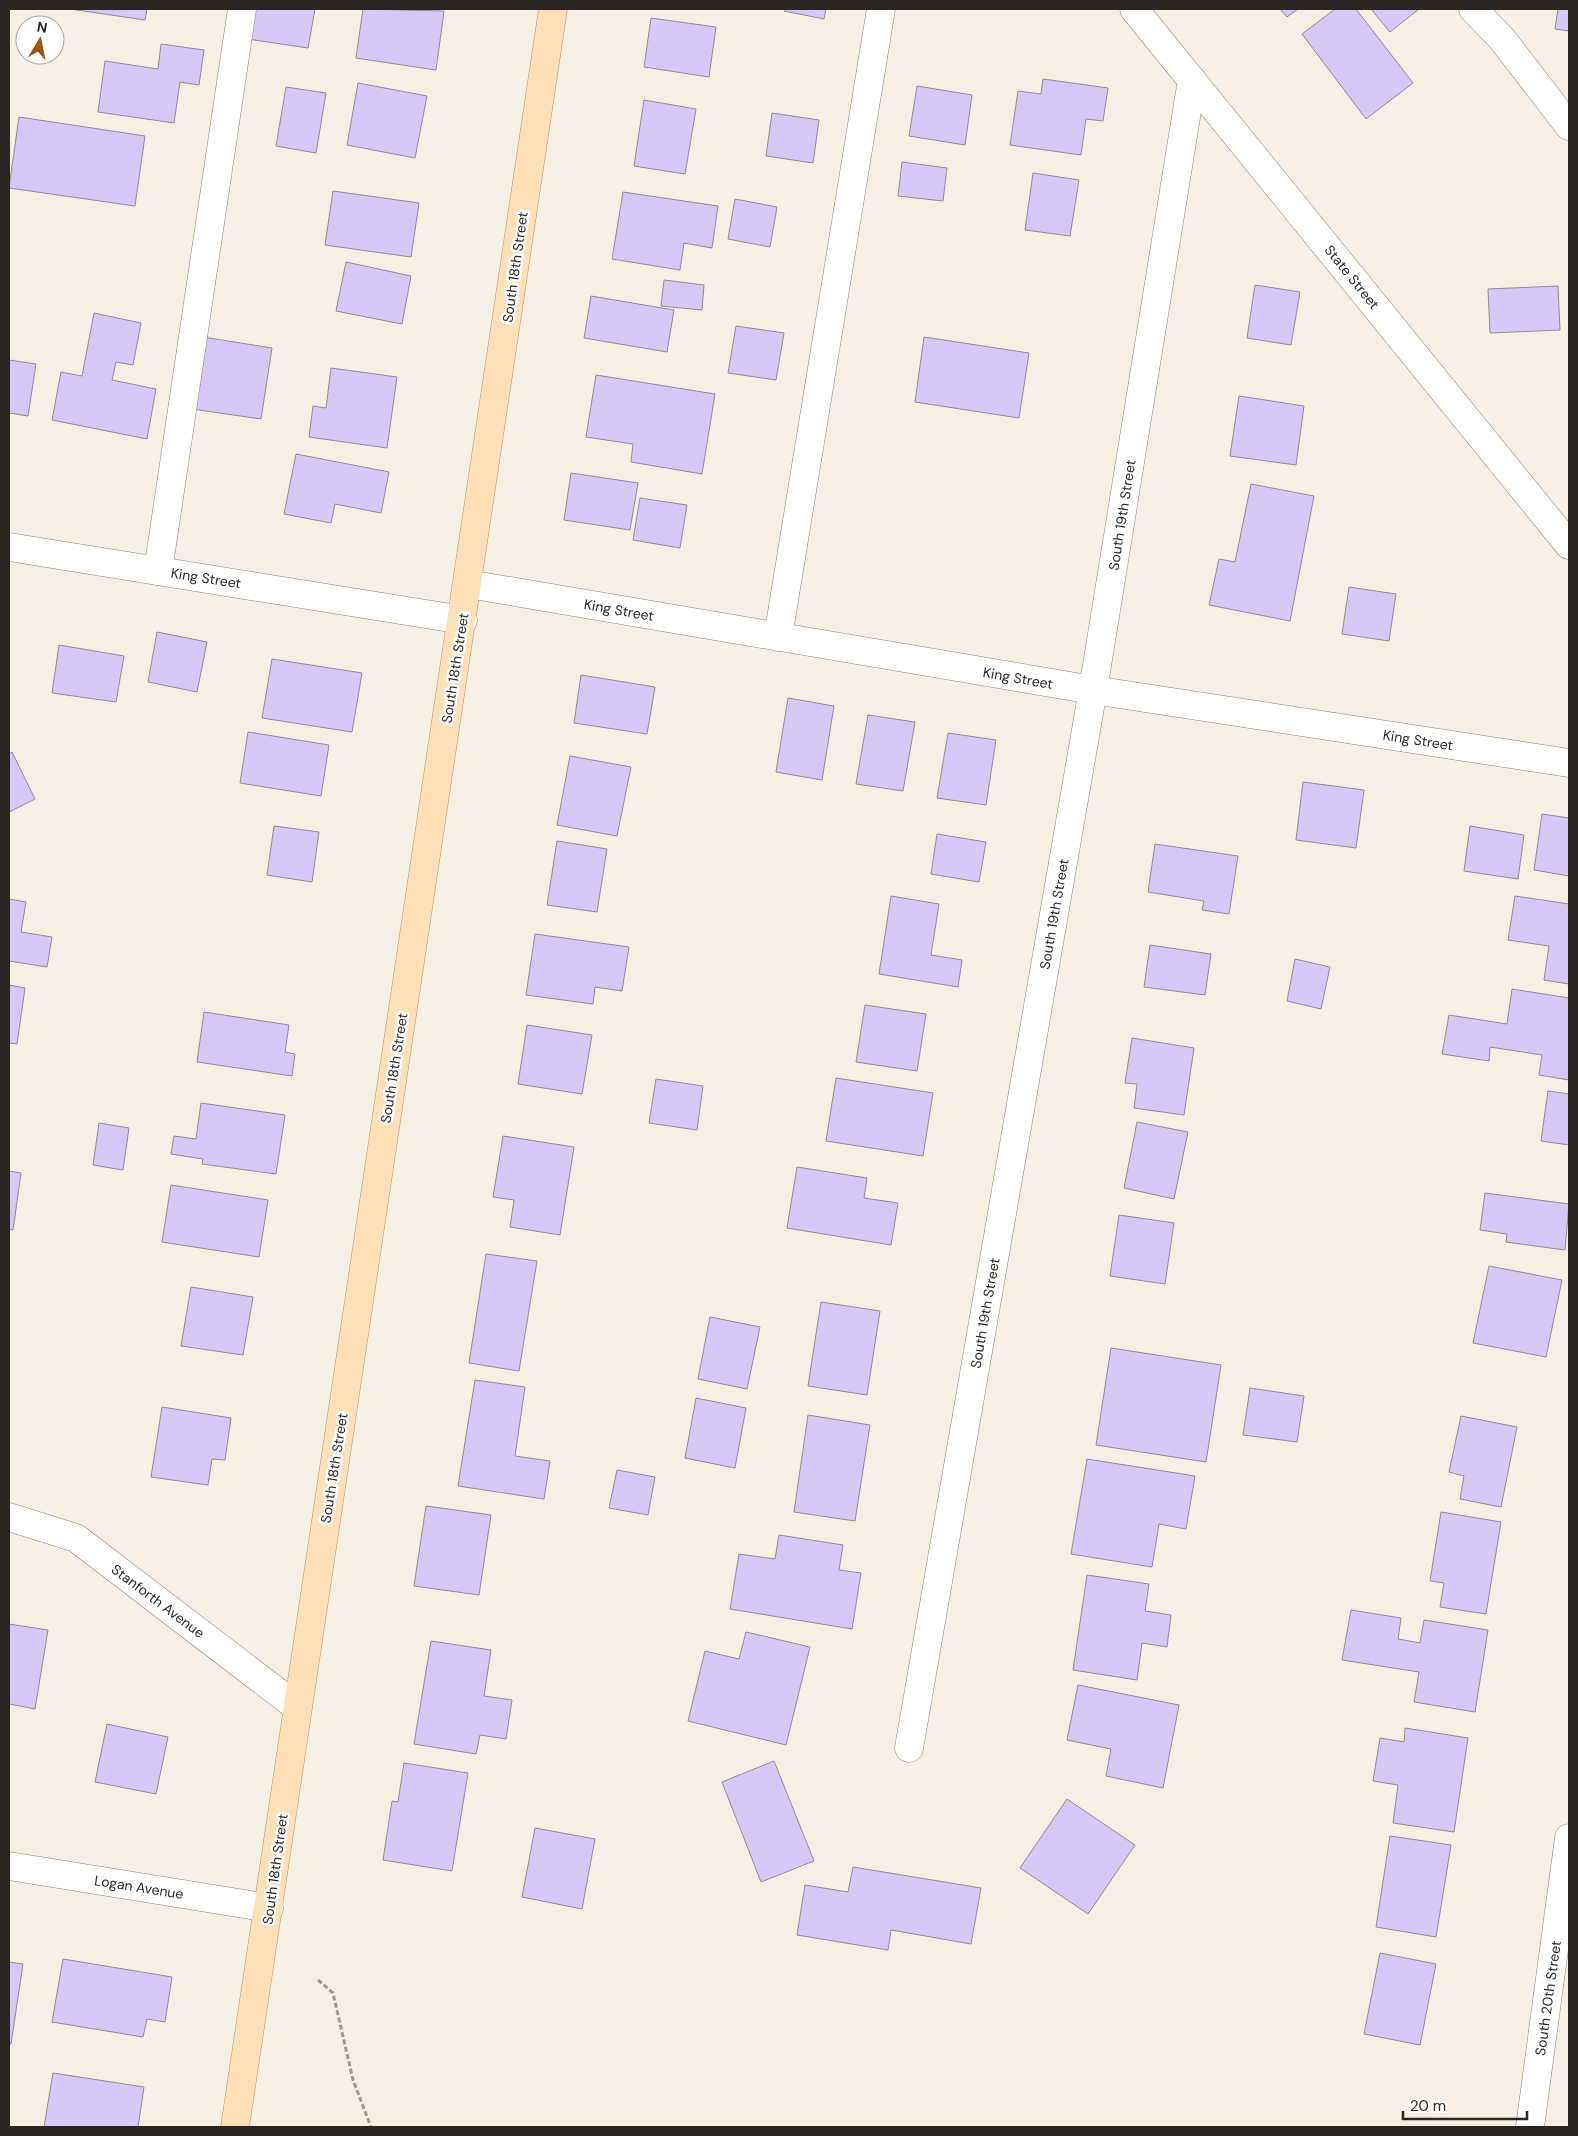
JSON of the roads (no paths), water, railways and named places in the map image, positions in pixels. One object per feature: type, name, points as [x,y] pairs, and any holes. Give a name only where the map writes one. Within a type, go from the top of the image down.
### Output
[{"type":"main road","name":"South 18th Street","points":[[235,2127],[553,9]]},
{"type":"street","points":[[158,571],[242,9]]},
{"type":"street","points":[[778,637],[881,9]]},
{"type":"street","name":"State Street","points":[[1134,9],[1569,546]]},
{"type":"street","points":[[1473,9],[1502,39],[1569,126]]},
{"type":"street","name":"South 19th Street","points":[[909,1748],[1093,690],[1192,80]]},
{"type":"street","name":"King Street","points":[[9,547],[462,620]]},
{"type":"street","name":"King Street","points":[[468,584],[1093,690],[1569,763]]},
{"type":"street","name":"Stanforth Avenue","points":[[9,1516],[76,1538],[297,1707]]},
{"type":"street","name":"South 20th Street","points":[[1530,2127],[1569,1838]]},
{"type":"street","name":"Logan Avenue","points":[[9,1866],[269,1908]]}]
